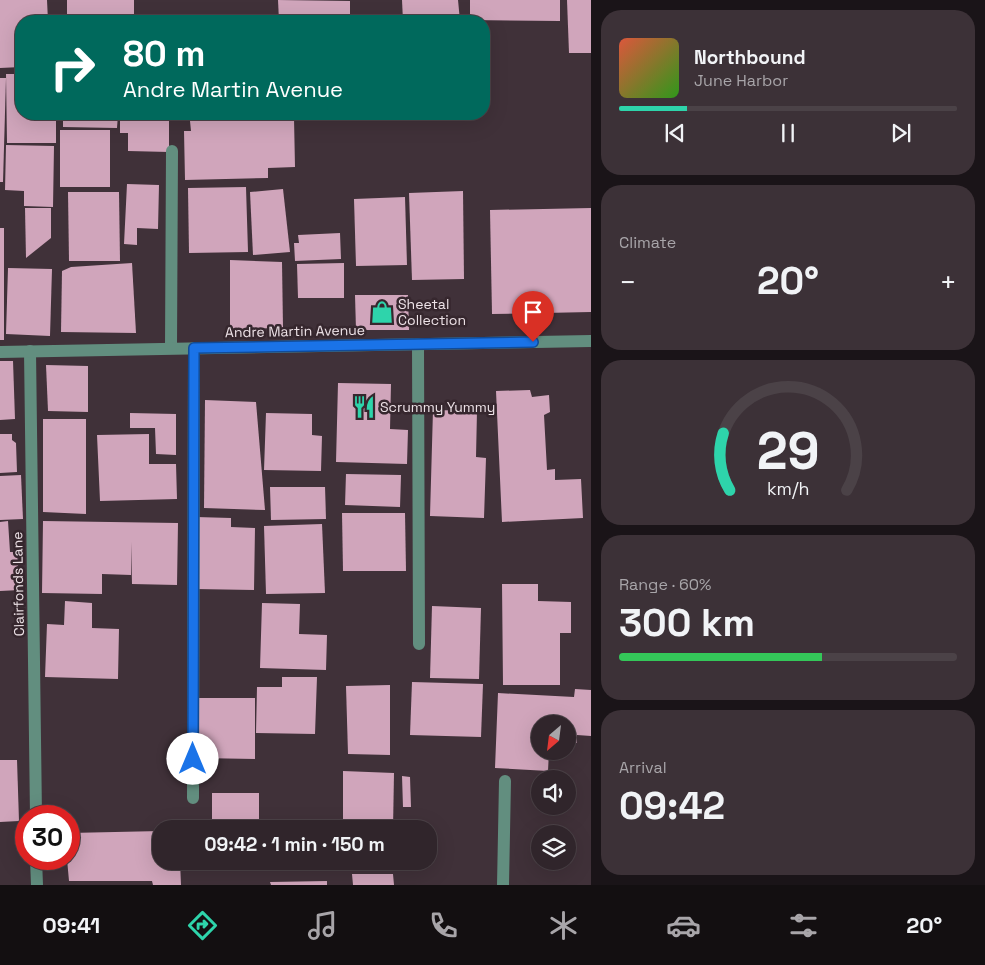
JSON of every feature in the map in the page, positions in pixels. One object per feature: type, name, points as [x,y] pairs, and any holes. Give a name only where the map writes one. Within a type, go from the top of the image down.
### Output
[{"type":"street","points":[[171,348],[172,151]]},
{"type":"street","name":"Andre Martin Avenue","points":[[0,352],[591,341]]},
{"type":"street","points":[[418,344],[419,644]]},
{"type":"street","points":[[193,798],[194,348]]},
{"type":"street","name":"Clairfonds Lane","points":[[30,351],[36,805]]},
{"type":"street","points":[[504,885],[505,781]]},
{"type":"street","points":[[36,870],[37,885]]},
{"type":"building","points":[[0,0],[47,0],[48,15],[15,15],[15,67],[0,68]]},
{"type":"building","points":[[67,0],[134,0],[134,15],[67,15]]},
{"type":"building","points":[[278,0],[350,1],[350,15],[279,15]]},
{"type":"building","points":[[402,0],[458,0],[459,15],[403,15]]},
{"type":"building","points":[[470,0],[560,0],[560,21],[490,20],[490,15],[470,15]]},
{"type":"building","points":[[567,0],[591,0],[591,53],[569,53]]},
{"type":"building","points":[[6,74],[15,74],[15,120],[56,120],[56,143],[7,143]]},
{"type":"building","points":[[0,78],[6,78],[3,182],[0,182]]},
{"type":"building","points":[[63,120],[118,120],[117,128],[63,127]]},
{"type":"building","points":[[120,120],[169,120],[169,152],[128,151],[128,133],[120,133]]},
{"type":"building","points":[[294,120],[295,167],[268,168],[268,178],[185,180],[184,131],[191,131],[190,121]]},
{"type":"building","points":[[60,130],[110,130],[110,187],[60,187]]},
{"type":"building","points":[[6,145],[54,146],[53,207],[24,206],[24,191],[5,190]]},
{"type":"building","points":[[127,184],[159,185],[158,229],[137,228],[137,245],[124,244]]},
{"type":"building","points":[[246,187],[248,252],[189,253],[188,188]]},
{"type":"building","points":[[283,189],[290,252],[253,255],[250,192]]},
{"type":"building","points":[[463,191],[464,279],[412,280],[409,193]]},
{"type":"building","points":[[68,192],[119,192],[120,261],[69,261]]},
{"type":"building","points":[[405,197],[407,265],[356,266],[354,199]]},
{"type":"building","points":[[25,208],[51,208],[51,238],[26,258]]},
{"type":"building","points":[[591,208],[591,312],[492,314],[490,210]]},
{"type":"building","points":[[0,228],[4,228],[4,340],[0,340]]},
{"type":"building","points":[[340,233],[341,259],[295,261],[294,243],[299,243],[298,235]]},
{"type":"building","points":[[230,260],[282,262],[283,328],[230,329]]},
{"type":"building","points":[[132,263],[136,333],[61,332],[62,271],[71,267]]},
{"type":"building","points":[[344,263],[344,298],[298,298],[297,264]]},
{"type":"building","points":[[8,268],[52,269],[50,336],[6,334]]},
{"type":"building","name":"Sheetal Collection","points":[[355,295],[408,295],[409,330],[356,330]]},
{"type":"building","points":[[0,361],[13,361],[15,419],[0,420]]},
{"type":"building","points":[[46,365],[88,366],[88,412],[48,411]]},
{"type":"building","name":"Scrummy Yummy","points":[[338,383],[391,384],[390,429],[408,430],[407,464],[336,462]]},
{"type":"building","points":[[530,390],[532,397],[549,395],[550,412],[544,415],[547,470],[555,469],[555,480],[581,479],[583,518],[502,522],[496,391]]},
{"type":"building","points":[[205,400],[256,402],[265,510],[204,508]]},
{"type":"building","points":[[433,410],[477,411],[476,457],[486,458],[484,518],[430,516]]},
{"type":"building","points":[[130,413],[176,414],[176,455],[156,454],[155,428],[130,428]]},
{"type":"building","points":[[266,413],[312,414],[312,435],[322,436],[321,471],[264,470]]},
{"type":"building","points":[[43,419],[86,419],[86,514],[43,512]]},
{"type":"building","points":[[0,434],[12,434],[12,440],[16,443],[17,472],[0,473]]},
{"type":"building","points":[[149,434],[149,464],[176,464],[177,499],[100,501],[97,435]]},
{"type":"building","points":[[346,474],[401,475],[400,507],[345,505]]},
{"type":"building","points":[[21,475],[23,519],[0,520],[0,476]]},
{"type":"building","points":[[270,487],[325,487],[326,519],[271,520]]},
{"type":"building","points":[[342,513],[405,513],[406,571],[343,571]]},
{"type":"building","points":[[196,517],[231,518],[231,527],[255,528],[254,590],[195,589]]},
{"type":"building","points":[[8,521],[10,552],[17,552],[20,590],[0,591],[0,522]]},
{"type":"building","points":[[43,521],[178,523],[177,585],[132,584],[131,542],[131,575],[102,574],[102,594],[42,593]]},
{"type":"building","points":[[322,524],[325,593],[266,594],[264,526]]},
{"type":"building","points":[[502,584],[538,584],[538,601],[571,602],[571,633],[560,633],[560,685],[503,685]]},
{"type":"building","points":[[65,601],[92,603],[92,628],[119,629],[118,679],[45,677],[47,624],[64,625]]},
{"type":"building","points":[[262,603],[300,604],[299,634],[327,635],[326,670],[260,668]]},
{"type":"building","points":[[432,606],[481,608],[479,679],[430,678]]},
{"type":"building","points":[[282,677],[317,677],[315,734],[256,733],[257,687],[282,687]]},
{"type":"building","points":[[412,682],[483,684],[481,737],[410,735]]},
{"type":"building","points":[[390,685],[390,755],[348,754],[346,686]]},
{"type":"building","points":[[575,689],[591,690],[591,736],[577,735],[576,743],[576,715],[531,715],[531,760],[549,760],[548,770],[495,768],[498,693],[574,697]]},
{"type":"building","points":[[199,698],[255,698],[255,759],[199,758]]},
{"type":"building","points":[[0,760],[17,760],[18,805],[15,805],[15,821],[0,822]]},
{"type":"building","points":[[343,771],[394,773],[393,820],[343,820]]},
{"type":"building","points":[[402,776],[410,777],[411,807],[403,807]]},
{"type":"building","points":[[212,793],[259,793],[259,820],[212,820]]},
{"type":"building","points":[[152,831],[152,870],[180,870],[181,885],[153,885],[152,881],[69,881],[68,870],[80,870],[80,833]]},
{"type":"building","points":[[352,874],[393,874],[394,885],[353,885]]},
{"type":"building","points":[[327,881],[327,885],[271,885],[270,882]]},
{"type":"place","name":"Sheetal Collection","points":[[382,312]]},
{"type":"place","name":"Scrummy Yummy","points":[[364,407]]},
{"type":"route","points":[[193,759],[194,348],[533,342]]}]
